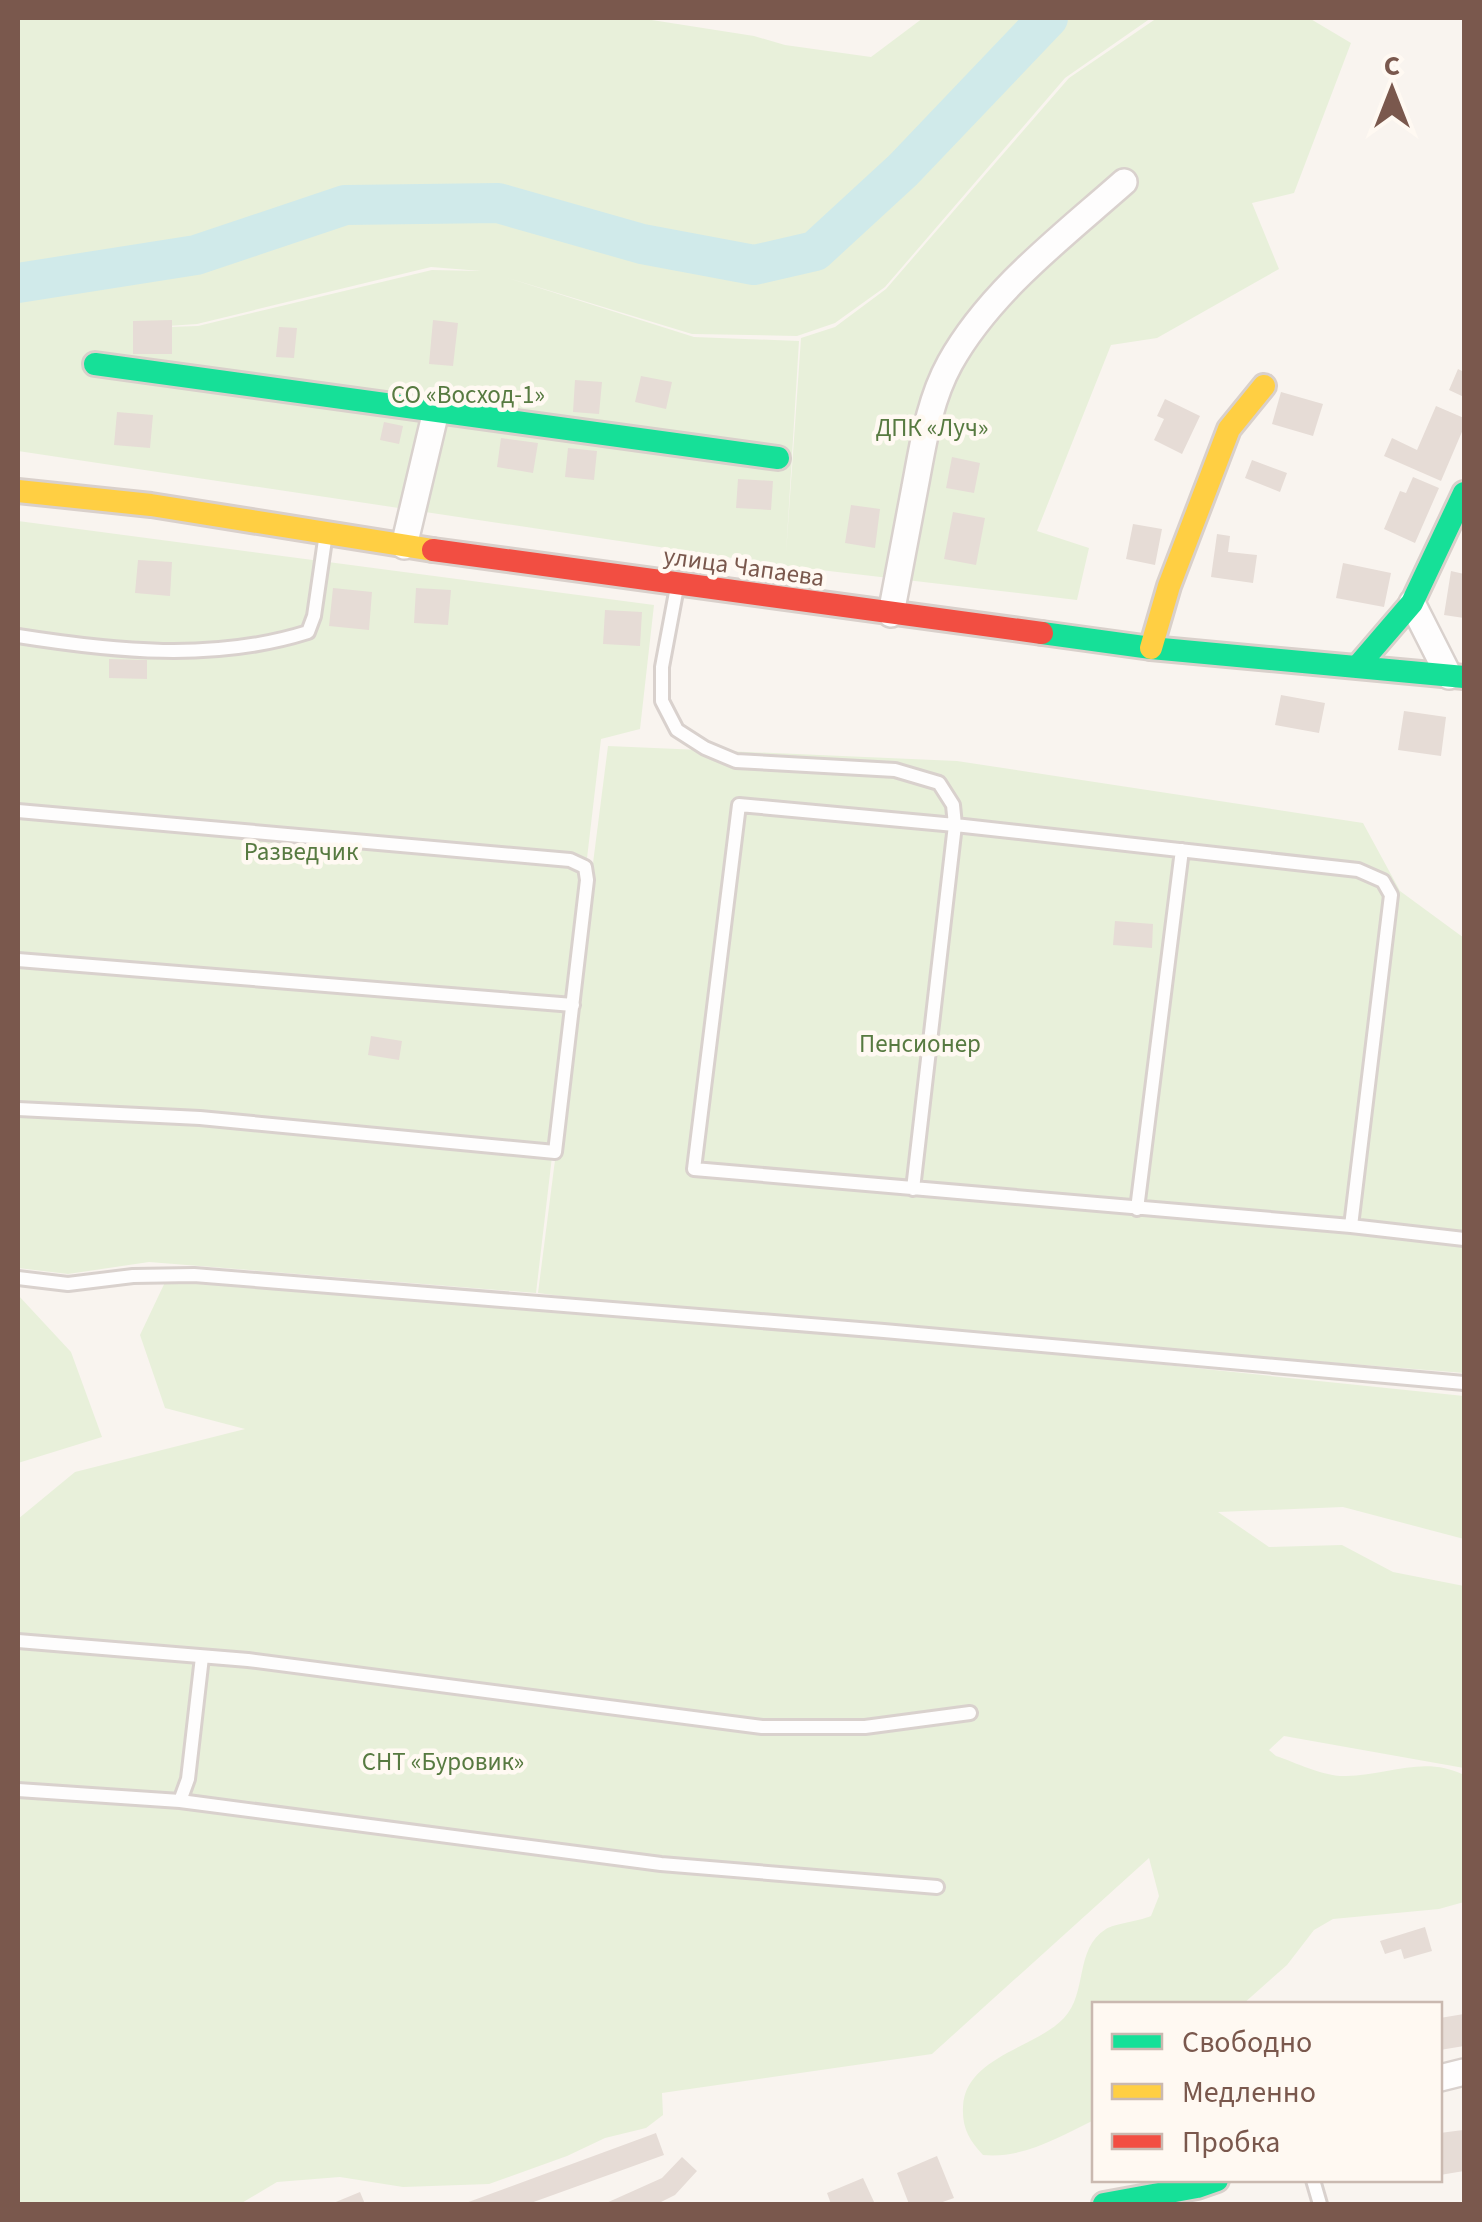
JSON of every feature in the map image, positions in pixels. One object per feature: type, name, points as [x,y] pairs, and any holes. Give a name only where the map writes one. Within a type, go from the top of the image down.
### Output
[{"type":"street","points":[[891,614],[926,431],[950,363],[979,321],[1036,260],[1124,182]]},
{"type":"street","points":[[95,364],[778,458]]},
{"type":"street","points":[[1151,648],[1169,586],[1229,429],[1264,386]]},
{"type":"street","points":[[404,546],[436,411]]},
{"type":"street","name":"улица Чапаева","points":[[18,491],[151,505],[326,535],[1151,648],[1457,676]]},
{"type":"street","points":[[1358,667],[1412,603],[1464,493]]},
{"type":"street","points":[[1412,603],[1457,676]]},
{"type":"street","points":[[1104,2204],[1211,2182]]},
{"type":"lane","points":[[18,636],[136,651],[204,651],[281,640],[308,632],[326,535]]},
{"type":"lane","points":[[678,584],[662,667],[662,702],[677,730],[736,761],[895,770],[939,783],[952,805],[955,825],[914,1189]]},
{"type":"lane","points":[[1351,1226],[1392,895],[1383,881],[1358,870],[740,805],[694,1169],[1464,1239]]},
{"type":"lane","points":[[18,811],[570,860],[585,867],[588,880],[556,1152],[200,1118],[18,1109]]},
{"type":"lane","points":[[1136,1209],[1182,850]]},
{"type":"lane","points":[[18,960],[573,1005]]},
{"type":"lane","points":[[18,1278],[68,1284],[133,1276],[194,1275],[1464,1383]]},
{"type":"lane","points":[[18,1641],[202,1657],[762,1727],[865,1727],[970,1713]]},
{"type":"lane","points":[[180,1801],[188,1779],[202,1657]]},
{"type":"lane","points":[[18,1790],[180,1801],[661,1864],[937,1888]]},
{"type":"green space","points":[[18,18],[639,18],[871,57],[923,18],[1151,18],[1065,78],[885,287],[835,323],[797,336],[692,334],[508,278],[694,337],[799,341],[786,554],[801,338],[835,327],[886,289],[1069,78],[1157,18],[1309,18],[1351,43],[1294,193],[1252,203],[1279,269],[1157,338],[1111,345],[1037,531],[1089,548],[1077,600],[786,566],[18,451]],"holes":[[[431,267],[481,271],[432,270],[198,326],[138,328],[197,324]]]},
{"type":"green space","name":"Разведчик","points":[[18,521],[654,605],[640,729],[601,739],[536,1293],[149,1262],[68,1274],[18,1268]]},
{"type":"green space","name":"Пенсионер","points":[[608,746],[957,761],[1363,823],[1400,891],[1464,938],[1464,1373],[649,1308],[538,1293]]},
{"type":"green space","name":"СНТ «Буровик»","points":[[167,1278],[885,1336],[1464,1396],[1464,1539],[1343,1507],[1218,1512],[1269,1547],[1342,1545],[1393,1572],[1464,1586],[1464,1768],[1284,1736],[1269,1750],[1302,1766],[1338,1776],[1421,1766],[1464,1775],[1464,1902],[1439,1909],[1333,1919],[1314,1930],[1287,1965],[1245,2002],[1092,2002],[1092,2121],[1012,2154],[983,2155],[974,2144],[964,2121],[967,2090],[988,2065],[1064,2018],[1096,1938],[1110,1927],[1151,1916],[1159,1896],[1149,1858],[932,2054],[662,2093],[663,2115],[646,2128],[605,2138],[489,2184],[403,2187],[340,2177],[277,2182],[240,2204],[18,2204],[18,1519],[75,1472],[245,1429],[165,1408],[140,1335]]},
{"type":"green space","points":[[18,1295],[71,1352],[102,1437],[18,1463]]},
{"type":"building","points":[[172,320],[172,354],[133,354],[133,321]]},
{"type":"building","points":[[433,320],[458,323],[453,366],[429,364]]},
{"type":"building","points":[[279,327],[297,328],[294,358],[276,357]]},
{"type":"building","points":[[1458,369],[1464,372],[1464,397],[1449,390]]},
{"type":"building","points":[[641,376],[672,382],[666,409],[635,402]]},
{"type":"building","points":[[575,380],[602,382],[599,414],[573,412]]},
{"type":"building","points":[[1281,392],[1323,404],[1313,436],[1272,424]]},
{"type":"building","points":[[1165,399],[1200,416],[1182,454],[1154,440],[1164,419],[1157,416]]},
{"type":"building","points":[[1436,406],[1464,418],[1464,427],[1441,481],[1384,456],[1392,438],[1417,450]]},
{"type":"building","points":[[117,412],[153,415],[150,448],[114,445]]},
{"type":"building","points":[[384,422],[403,426],[399,444],[380,440]]},
{"type":"building","points":[[501,438],[538,443],[533,473],[497,467]]},
{"type":"building","points":[[568,448],[597,451],[594,480],[565,477]]},
{"type":"building","points":[[952,457],[980,463],[974,493],[946,488]]},
{"type":"building","points":[[1252,460],[1287,473],[1280,492],[1245,478]]},
{"type":"building","points":[[1413,477],[1439,488],[1415,543],[1384,529],[1400,491],[1406,493]]},
{"type":"building","points":[[738,479],[773,481],[771,510],[736,508]]},
{"type":"building","points":[[851,505],[880,509],[875,548],[845,543]]},
{"type":"building","points":[[953,512],[985,518],[976,565],[944,559]]},
{"type":"building","points":[[1133,524],[1162,529],[1155,565],[1126,559]]},
{"type":"building","points":[[1217,534],[1230,536],[1228,552],[1257,555],[1253,583],[1211,577]]},
{"type":"building","points":[[138,560],[172,562],[170,596],[135,593]]},
{"type":"building","points":[[1343,563],[1391,573],[1384,607],[1336,598]]},
{"type":"building","points":[[1451,571],[1464,574],[1464,618],[1444,615]]},
{"type":"building","points":[[333,588],[372,592],[369,630],[329,626]]},
{"type":"building","points":[[416,588],[451,590],[448,625],[414,623]]},
{"type":"building","points":[[605,610],[642,612],[640,646],[603,644]]},
{"type":"building","points":[[109,659],[147,660],[147,679],[109,678]]},
{"type":"building","points":[[1281,695],[1325,703],[1319,733],[1275,725]]},
{"type":"building","points":[[1404,711],[1446,717],[1441,756],[1398,750]]},
{"type":"building","points":[[1115,921],[1153,924],[1152,948],[1113,945]]},
{"type":"building","points":[[371,1036],[402,1041],[399,1060],[368,1055]]},
{"type":"building","points":[[1425,1927],[1432,1951],[1404,1959],[1401,1949],[1385,1954],[1380,1941]]},
{"type":"building","points":[[1464,2014],[1464,2046],[1442,2050],[1442,2018]]},
{"type":"building","points":[[1463,2130],[1464,2171],[1442,2175],[1442,2133]]},
{"type":"building","points":[[656,2133],[664,2155],[528,2204],[463,2204]]},
{"type":"building","points":[[937,2156],[954,2198],[937,2204],[909,2204],[897,2173]]},
{"type":"building","points":[[682,2157],[697,2171],[675,2195],[657,2204],[604,2204],[662,2178]]},
{"type":"building","points":[[863,2178],[875,2204],[831,2204],[827,2193]]},
{"type":"building","points":[[360,2192],[365,2204],[331,2204]]},
{"type":"waterway","points":[[18,283],[196,255],[345,205],[498,203],[642,244],[754,265],[815,251],[903,170],[1048,18]]},
{"type":"traffic: fast","points":[[95,364],[778,458]]},
{"type":"traffic: fast","points":[[1357,667],[1412,603],[1464,493]]},
{"type":"traffic: fast","points":[[1042,633],[1151,648],[1464,677]]},
{"type":"traffic: fast","points":[[1104,2204],[1211,2182]]},
{"type":"traffic: slow","points":[[1151,648],[1169,586],[1229,429],[1264,386]]},
{"type":"traffic: slow","points":[[18,491],[151,505],[433,550]]},
{"type":"traffic: jam","points":[[433,550],[1042,633]]},
{"type":"park label","name":"СО «Восход-1»","points":[[468,394]]},
{"type":"park label","name":"ДПК «Луч»","points":[[932,427]]}]
